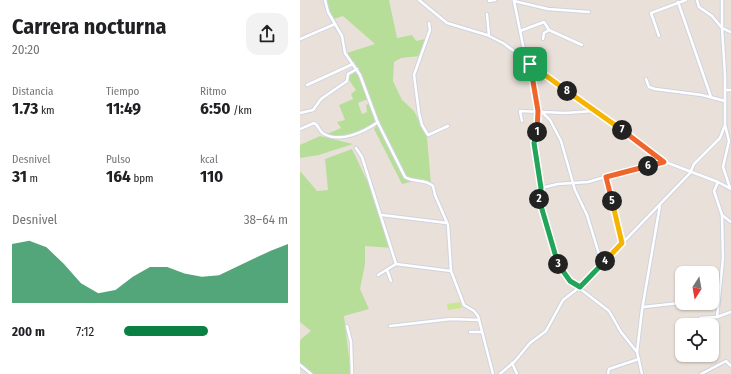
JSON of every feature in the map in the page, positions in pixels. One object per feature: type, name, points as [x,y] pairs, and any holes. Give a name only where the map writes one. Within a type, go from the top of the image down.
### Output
[{"type":"street","points":[[326,0],[326,6],[342,36],[346,53],[358,69],[366,86],[378,122],[405,177],[410,180],[421,180],[433,186],[434,195],[447,223],[451,271],[464,305],[474,311],[479,320],[493,374]]},
{"type":"street","points":[[419,0],[447,23],[490,36],[503,44],[664,162],[718,182],[730,189]]},
{"type":"street","points":[[489,1],[495,0]]},
{"type":"street","points":[[526,61],[514,0],[548,9],[589,12]]},
{"type":"street","points":[[659,36],[651,12],[686,0]]},
{"type":"street","points":[[697,0],[699,7],[712,16],[722,28],[731,32]]},
{"type":"street","points":[[722,0],[725,125],[729,140],[723,167],[730,189]]},
{"type":"street","points":[[678,2],[711,97]]},
{"type":"street","points":[[487,14],[490,36]]},
{"type":"street","points":[[520,31],[544,22],[549,30],[582,45]]},
{"type":"street","points":[[429,23],[430,30],[414,75],[419,112],[422,125],[428,135],[448,126]]},
{"type":"street","points":[[300,39],[335,24]]},
{"type":"street","points":[[543,39],[544,33],[549,30]]},
{"type":"street","points":[[307,85],[353,64]]},
{"type":"street","points":[[530,64],[540,111],[534,143],[541,188],[539,192],[540,203],[550,233],[555,257],[563,273],[570,281],[580,287],[609,311],[621,332],[637,352],[642,374]]},
{"type":"street","points":[[300,113],[313,110],[321,99],[347,81],[348,74],[358,69]]},
{"type":"street","points":[[646,79],[649,87],[654,89],[711,97],[725,101]]},
{"type":"street","points":[[725,90],[731,90]]},
{"type":"street","points":[[522,121],[520,111],[565,113],[594,110]]},
{"type":"street","points":[[540,111],[550,120],[560,141],[572,183],[587,215],[602,264]]},
{"type":"street","points":[[300,129],[314,123],[317,124],[322,133],[332,138],[337,138],[366,130],[378,122]]},
{"type":"street","points":[[500,374],[530,343],[546,331],[563,300],[580,287],[690,172],[694,164],[720,138],[725,125]]},
{"type":"street","points":[[356,148],[362,157],[382,215],[396,264]]},
{"type":"street","points":[[541,188],[558,184],[588,182],[635,168],[664,162]]},
{"type":"street","points":[[606,177],[622,243]]},
{"type":"street","points":[[717,317],[723,258],[722,215],[714,191],[718,182]]},
{"type":"street","points":[[637,352],[660,204]]},
{"type":"street","points":[[382,215],[447,223]]},
{"type":"street","points":[[722,215],[731,222]]},
{"type":"street","points":[[378,275],[396,264],[451,271]]},
{"type":"street","points":[[387,270],[391,281]]},
{"type":"street","points":[[643,308],[675,304]]},
{"type":"street","points":[[700,318],[717,317],[731,312]]},
{"type":"street","points":[[390,326],[450,319],[479,320]]},
{"type":"street","points":[[347,326],[351,342],[352,374]]},
{"type":"street","points":[[470,332],[482,332]]},
{"type":"street","points":[[608,374],[609,368],[639,359]]},
{"type":"street","points":[[701,374],[726,361],[731,366]]},
{"type":"street","points":[[512,363],[517,374]]},
{"type":"street","points":[[300,365],[311,374]]},
{"type":"green space","points":[[327,0],[389,0],[397,38],[412,35],[416,41],[425,39],[420,56],[401,58],[394,62],[393,81],[402,100],[414,111],[427,137],[431,184],[422,179],[402,184],[374,129],[378,123],[374,107],[368,99],[358,103],[362,114],[367,112],[366,105],[370,103],[375,122],[352,134],[333,136],[327,134],[341,128],[337,122],[345,120],[339,105],[353,99],[351,94],[356,90],[349,80],[348,73],[358,68],[348,59],[347,53],[375,44],[343,16],[334,19],[328,9]]},
{"type":"green space","points":[[320,136],[353,144],[319,155],[300,158],[300,145]]},
{"type":"green space","points":[[352,149],[378,204],[392,248],[365,246],[365,264],[360,289],[369,309],[344,316],[351,374],[311,374],[300,366],[300,340],[311,331],[300,322],[300,171],[317,191],[328,190],[325,159]]},
{"type":"green space","points":[[460,302],[462,308],[448,310],[447,304]]},
{"type":"route","points":[[530,64],[639,142],[653,156],[664,162],[635,168],[606,177],[622,243],[580,287],[570,281],[558,266],[546,219],[540,203],[539,192],[541,188],[534,143],[538,128],[538,111],[530,64]]}]
